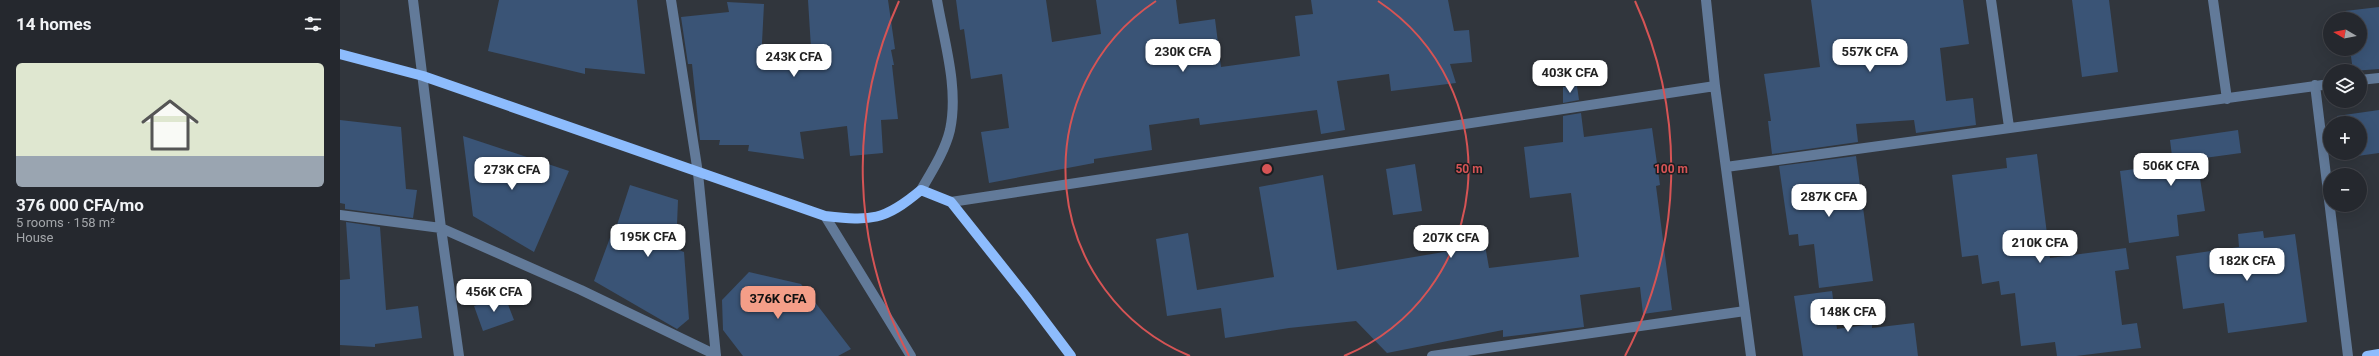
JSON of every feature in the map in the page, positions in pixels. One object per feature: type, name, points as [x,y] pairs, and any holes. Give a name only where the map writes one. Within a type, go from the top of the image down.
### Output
[{"type":"main road","points":[[340,54],[423,76],[825,216],[858,220],[879,218],[901,207],[921,190],[951,202],[1025,295],[1070,356]]},
{"type":"main road","points":[[2368,356],[2379,354]]},
{"type":"street","points":[[413,0],[441,228],[459,356]]},
{"type":"street","points":[[671,0],[698,173],[716,355]]},
{"type":"street","points":[[921,190],[939,159],[950,130],[954,100],[937,0]]},
{"type":"street","points":[[1706,0],[1751,356]]},
{"type":"street","points":[[1991,0],[2009,127]]},
{"type":"street","points":[[2213,0],[2227,99]]},
{"type":"street","points":[[2367,79],[2379,78]]},
{"type":"street","points":[[1726,167],[2323,85]]},
{"type":"street","points":[[951,202],[1716,86]]},
{"type":"street","points":[[2315,86],[2348,356]]},
{"type":"street","points":[[340,215],[441,228],[574,287],[716,355]]},
{"type":"street","points":[[825,216],[911,356]]},
{"type":"street","points":[[1432,356],[1745,311]]},
{"type":"building","points":[[499,0],[637,0],[645,74],[585,68],[585,74],[488,51]]},
{"type":"building","points":[[808,0],[888,0],[895,49],[891,50],[894,65],[892,65],[898,119],[881,120],[883,153],[850,156],[847,126],[800,132],[804,159],[748,151],[749,145],[719,145],[720,140],[700,140],[692,64],[688,64],[681,17],[729,12],[727,2],[764,4],[761,62],[812,64]]},
{"type":"building","points":[[956,0],[1046,0],[1052,42],[1101,34],[1096,0],[1176,0],[1179,24],[1215,19],[1221,67],[1300,56],[1295,16],[1313,14],[1311,0],[1448,0],[1454,31],[1469,30],[1472,62],[1450,64],[1456,83],[1391,91],[1389,74],[1337,81],[1345,130],[1321,134],[1317,110],[1200,125],[1199,118],[1149,125],[1152,150],[1094,159],[1094,163],[989,183],[981,132],[1009,128],[1002,74],[971,79],[964,29],[960,30]]},
{"type":"building","points":[[1811,0],[1963,0],[1969,44],[1940,48],[1946,101],[1973,98],[1976,125],[1916,133],[1914,120],[1856,124],[1858,142],[1772,154],[1768,121],[1771,121],[1764,74],[1820,67]]},
{"type":"building","points":[[2072,0],[2109,0],[2118,72],[2082,77]]},
{"type":"building","points":[[2379,7],[2379,69],[2367,70],[2367,64],[2352,64],[2351,56],[2367,56],[2367,12],[2345,11]]},
{"type":"building","points":[[1577,86],[1579,100],[1563,103],[1563,87]]},
{"type":"building","points":[[2379,110],[2379,153],[2367,155],[2367,116],[2337,116]]},
{"type":"building","points":[[1581,113],[1584,137],[1652,128],[1660,185],[1656,186],[1672,310],[1643,314],[1640,287],[1580,295],[1584,327],[1503,337],[1503,330],[1387,353],[1356,321],[1289,328],[1225,338],[1221,308],[1167,316],[1156,239],[1188,233],[1197,290],[1274,277],[1259,187],[1323,175],[1337,270],[1485,245],[1489,268],[1579,257],[1571,193],[1530,198],[1524,147],[1563,142],[1563,116]]},
{"type":"building","points":[[340,120],[401,127],[406,189],[417,190],[413,218],[345,209],[345,204],[340,203]]},
{"type":"building","points":[[2238,130],[2241,153],[2197,159],[2205,211],[2177,215],[2179,236],[2129,243],[2120,171],[2173,164],[2170,140]]},
{"type":"building","points":[[463,136],[569,171],[534,252],[473,216]]},
{"type":"building","points":[[2037,154],[2050,258],[2126,248],[2129,269],[2115,271],[2122,325],[2137,323],[2141,348],[2076,356],[2057,356],[2055,342],[2021,346],[2015,293],[2001,295],[1999,281],[1982,284],[1978,255],[1962,257],[1952,175],[2007,168],[2006,158]]},
{"type":"building","points":[[1856,156],[1873,281],[1819,288],[1814,244],[1799,246],[1798,234],[1789,235],[1779,166]]},
{"type":"building","points":[[1415,164],[1422,211],[1393,215],[1386,169]]},
{"type":"building","points":[[630,185],[678,200],[676,249],[684,252],[689,319],[677,329],[594,281],[614,227],[616,228]]},
{"type":"building","points":[[346,222],[380,227],[386,310],[418,306],[422,338],[375,344],[375,347],[340,345],[340,280],[350,279]]},
{"type":"building","points":[[2263,231],[2264,238],[2295,234],[2307,322],[2228,333],[2224,303],[2183,309],[2176,256],[2239,247],[2238,234]]},
{"type":"building","points":[[749,272],[801,284],[851,349],[838,356],[743,356],[723,330],[722,300]]},
{"type":"building","points":[[1832,291],[1837,329],[1872,324],[1872,328],[1914,323],[1918,356],[1803,356],[1794,296]]},
{"type":"building","points":[[504,294],[514,320],[483,331],[474,306]]}]
